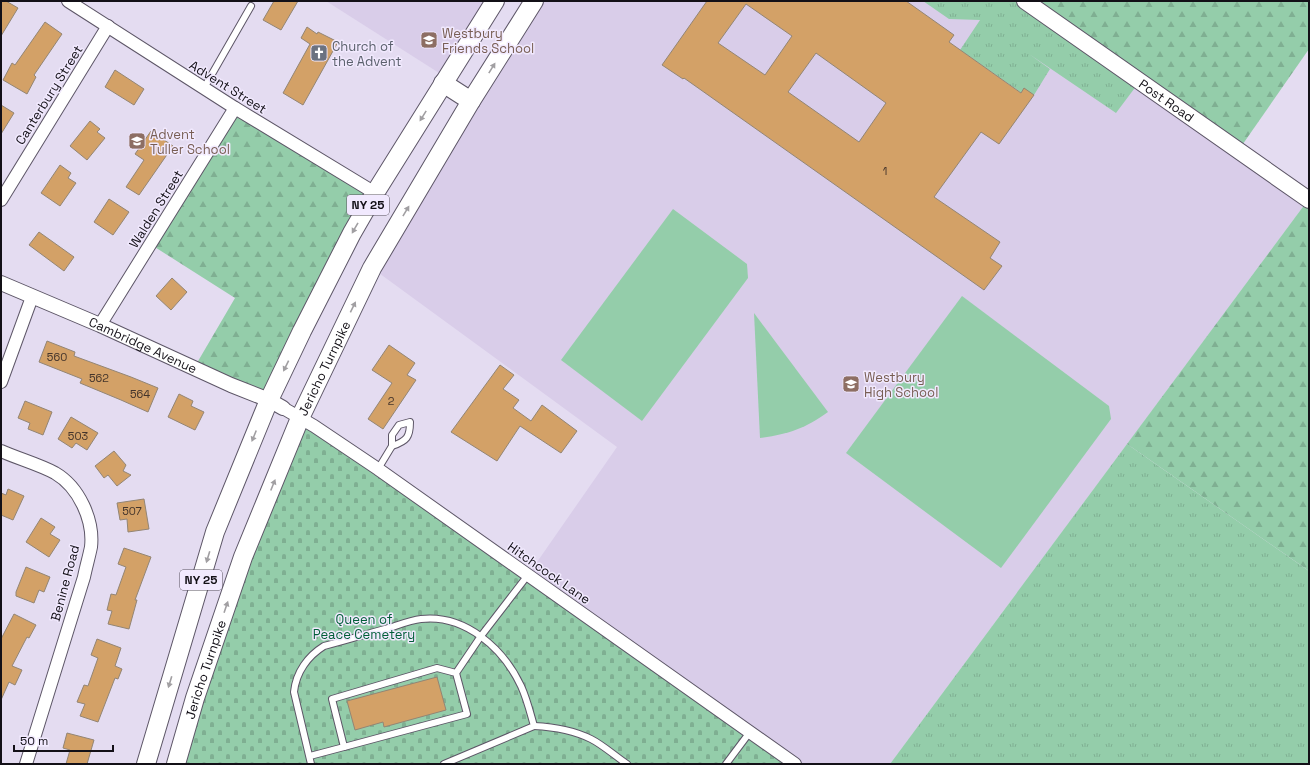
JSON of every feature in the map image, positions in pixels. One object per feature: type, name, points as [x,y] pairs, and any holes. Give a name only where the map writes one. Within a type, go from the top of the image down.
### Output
[{"type":"main road","name":"NY 25","points":[[146,764],[215,532],[276,404],[302,331],[348,240],[375,193],[494,1]]},
{"type":"main road","name":"Jericho Turnpike","points":[[176,764],[195,698],[243,557],[300,418],[372,268],[471,101],[534,1]]},
{"type":"main road","name":"Post Road","points":[[1025,1],[1309,200]]},
{"type":"main road","points":[[443,83],[471,101]]},
{"type":"street","name":"Advent Street","points":[[68,1],[204,88],[375,193]]},
{"type":"street","name":"Canterbury Street","points":[[1,200],[108,26]]},
{"type":"street","name":"Walden Street","points":[[100,325],[236,108]]},
{"type":"street","name":"Cambridge Avenue","points":[[1,284],[100,325],[276,404]]},
{"type":"street","points":[[1,382],[32,297]]},
{"type":"street","name":"Hitchcock Lane","points":[[276,404],[378,468],[795,764]]},
{"type":"street","name":"Benine Road","points":[[1,451],[56,474],[66,482],[76,493],[86,510],[90,529],[91,547],[84,577],[26,764]]},
{"type":"lane","points":[[204,88],[251,6]]},
{"type":"lane","points":[[378,468],[392,446]]},
{"type":"lane","points":[[310,756],[466,714],[456,673],[481,636],[528,575]]},
{"type":"lane","points":[[311,764],[294,692],[300,672],[305,662],[316,651],[324,646],[421,619],[448,620],[481,636],[497,650],[511,668],[521,686],[530,707],[534,726]]},
{"type":"lane","points":[[344,747],[332,699],[437,668],[456,673]]},
{"type":"lane","points":[[444,764],[534,726],[553,727],[592,739],[627,764]]},
{"type":"lane","points":[[726,764],[750,732]]},
{"type":"shaded area","name":"Westbury Friends School","points":[[326,1],[495,1],[447,78]]},
{"type":"shaded area","name":"Westbury High School","points":[[534,1],[1025,1],[1308,200],[890,764],[795,764],[528,575],[617,447],[372,268]]},
{"type":"green space","points":[[923,1],[1025,1],[1140,81],[1116,113],[1029,54],[1050,69],[1034,95],[1020,92],[960,50],[980,20],[949,19]]},
{"type":"green space","points":[[1025,1],[1309,1],[1309,49],[1238,151]]},
{"type":"green space","points":[[235,108],[375,193],[269,400],[194,368],[235,298],[150,244]]},
{"type":"green space","points":[[1309,200],[1309,571],[1127,444]]},
{"type":"green space","points":[[673,209],[747,264],[748,278],[642,421],[561,360]]},
{"type":"green space","points":[[962,296],[1109,406],[1111,419],[1001,568],[846,453]]},
{"type":"green space","points":[[754,313],[828,412],[804,427],[779,435],[760,438]]},
{"type":"green space","name":"Queen of Peace Cemetery","points":[[300,418],[795,764],[176,764]]},
{"type":"green space","points":[[1127,444],[1309,571],[1309,764],[890,764]]},
{"type":"building","points":[[1,1],[6,1],[18,8],[1,36]]},
{"type":"building","points":[[274,1],[298,1],[281,30],[263,20]]},
{"type":"building","points":[[707,1],[906,1],[954,35],[949,42],[1021,93],[1024,88],[1034,95],[999,144],[981,132],[934,197],[1000,242],[990,258],[1002,266],[984,290],[684,78],[683,79],[662,65]],"holes":[[[746,4],[792,36],[765,75],[718,43]],[[816,53],[886,103],[859,142],[788,92]]]},
{"type":"building","points":[[45,22],[62,34],[34,75],[36,77],[27,94],[3,80],[12,63],[15,65]]},
{"type":"building","name":"Church of the Advent","points":[[307,27],[317,34],[318,32],[338,42],[303,105],[283,93],[310,44],[301,38]]},
{"type":"building","points":[[115,70],[144,89],[134,105],[105,87]]},
{"type":"building","points":[[1,105],[14,113],[1,134]]},
{"type":"building","points":[[90,121],[100,129],[97,132],[105,138],[87,160],[70,146]]},
{"type":"building","points":[[151,131],[173,146],[139,195],[126,187],[144,160],[135,154]]},
{"type":"building","points":[[60,165],[71,173],[68,178],[76,183],[60,206],[41,193]]},
{"type":"building","points":[[109,199],[129,212],[113,235],[94,222]]},
{"type":"building","points":[[39,232],[74,257],[64,271],[29,245]]},
{"type":"building","points":[[172,278],[187,292],[171,310],[156,296]]},
{"type":"building","points":[[47,341],[75,352],[74,356],[158,388],[148,412],[80,383],[82,379],[39,362]]},
{"type":"building","points":[[389,345],[415,363],[407,375],[416,380],[383,429],[368,419],[392,383],[372,370]]},
{"type":"building","points":[[500,365],[514,375],[503,389],[519,400],[513,408],[531,421],[542,405],[577,431],[561,453],[520,426],[497,461],[451,432]]},
{"type":"building","points":[[179,394],[193,401],[191,406],[204,412],[195,430],[168,417]]},
{"type":"building","points":[[25,401],[52,412],[43,435],[28,429],[30,423],[18,418]]},
{"type":"building","points":[[71,417],[98,433],[87,450],[76,443],[72,448],[58,439]]},
{"type":"building","points":[[114,451],[126,465],[123,471],[131,475],[117,486],[108,475],[104,478],[95,466]]},
{"type":"building","points":[[8,489],[24,496],[13,520],[1,515],[1,493],[6,495]]},
{"type":"building","points":[[144,499],[149,529],[128,532],[127,519],[120,520],[117,503]]},
{"type":"building","points":[[41,518],[55,527],[50,534],[60,540],[49,557],[26,542]]},
{"type":"building","points":[[124,548],[151,557],[135,600],[137,600],[129,629],[108,624],[112,611],[107,610],[111,594],[116,595],[126,567],[118,564]]},
{"type":"building","points":[[26,567],[50,577],[44,592],[39,590],[34,603],[16,596],[16,592]]},
{"type":"building","points":[[14,614],[36,625],[29,638],[27,637],[12,666],[22,670],[15,685],[9,682],[1,700],[1,639]]},
{"type":"building","points":[[97,639],[121,648],[115,666],[122,669],[118,679],[115,678],[98,722],[80,716],[85,704],[77,702],[84,685],[88,686],[98,658],[91,655]]},
{"type":"building","points":[[437,677],[446,710],[384,727],[383,722],[355,730],[347,701]]},
{"type":"building","points":[[67,733],[94,740],[87,764],[66,764],[70,750],[63,748]]},
{"type":"place","name":"Westbury Friends School","points":[[429,40]]},
{"type":"place","name":"Church of the Advent","points":[[319,53]]},
{"type":"place","name":"Advent Tuller School","points":[[137,141]]},
{"type":"place","name":"Westbury High School","points":[[851,384]]}]
